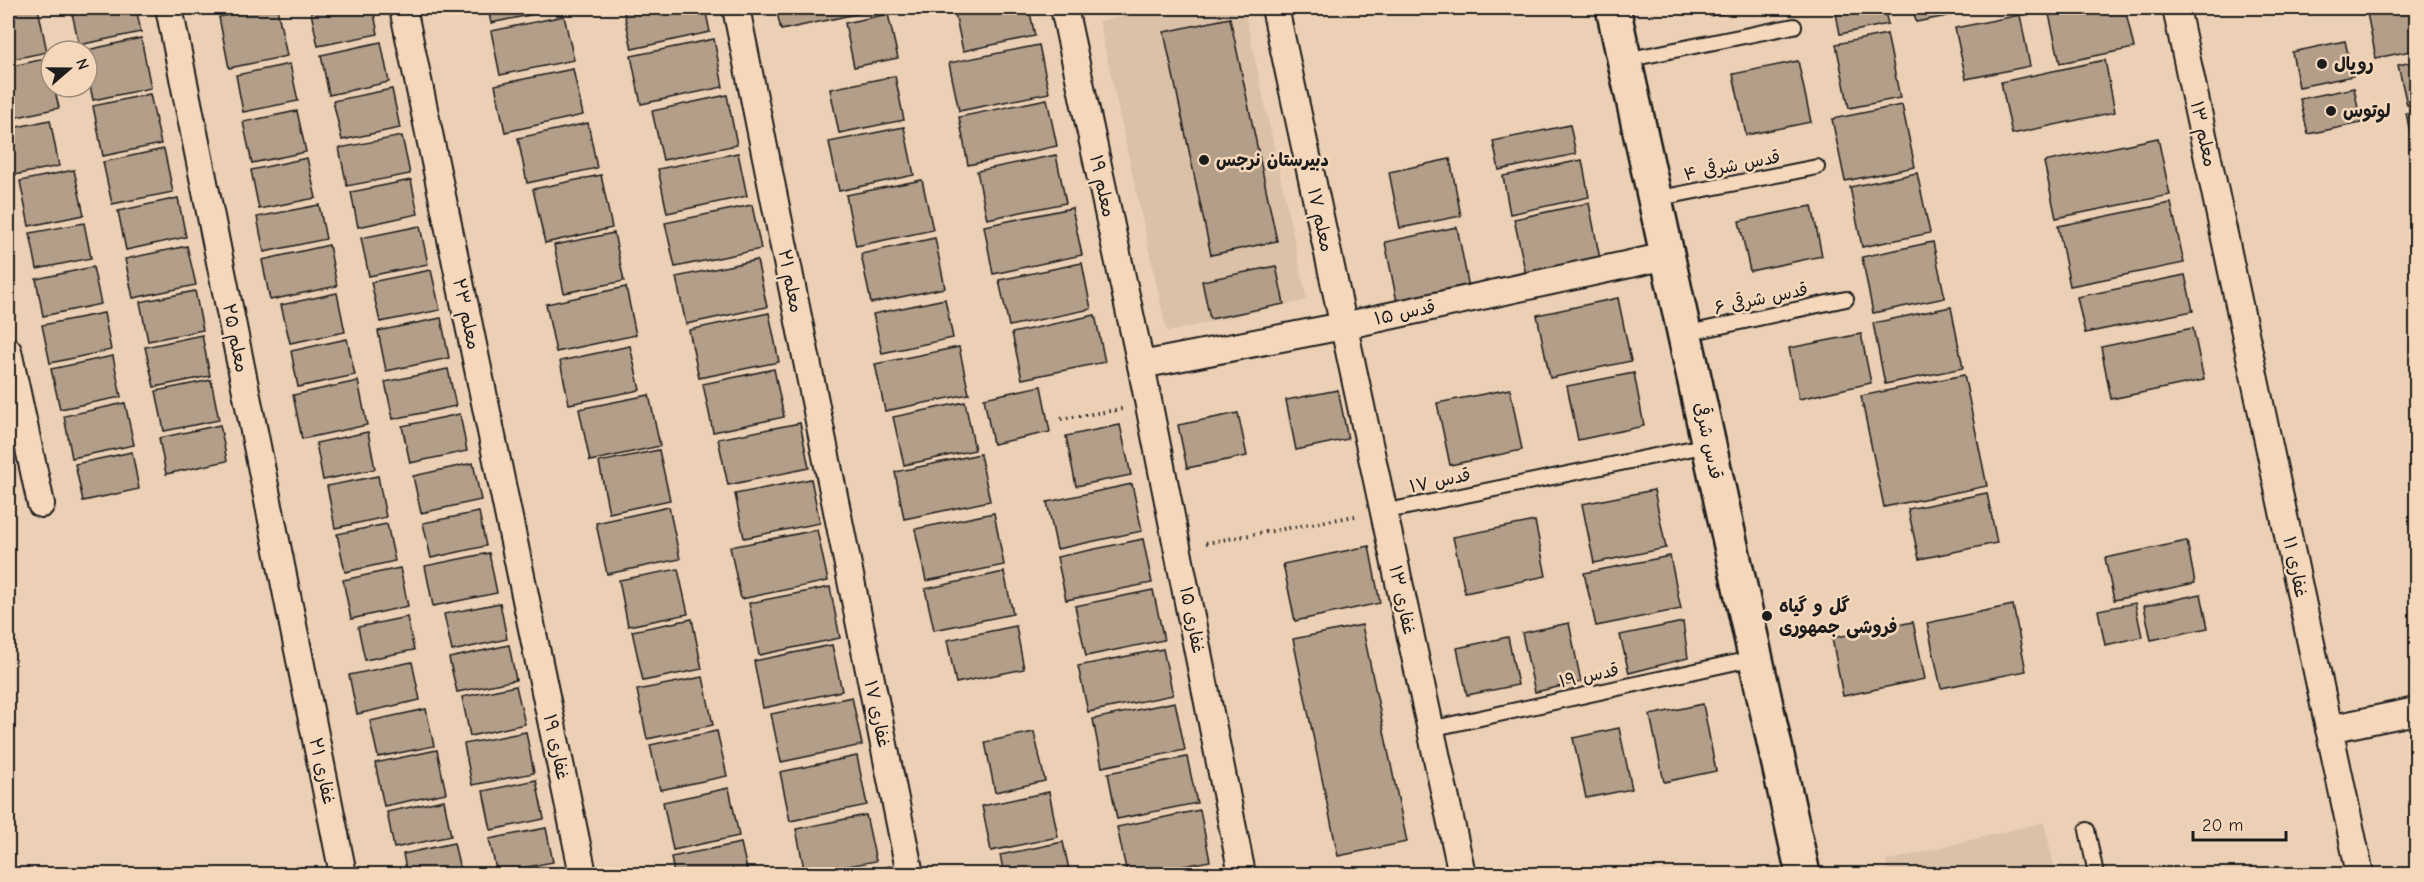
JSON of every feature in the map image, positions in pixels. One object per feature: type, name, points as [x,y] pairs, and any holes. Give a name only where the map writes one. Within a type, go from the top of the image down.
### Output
[{"type":"street","name":"معلم ۲۵","points":[[169,8],[301,668]]},
{"type":"street","name":"معلم ۲۳","points":[[402,8],[530,620]]},
{"type":"street","name":"معلم ۲۱","points":[[736,8],[845,554]]},
{"type":"street","name":"معلم ۱۹","points":[[1064,8],[1141,365]]},
{"type":"street","name":"معلم ۱۷","points":[[1275,8],[1343,326]]},
{"type":"street","name":"قدس شرقی","points":[[1613,8],[1803,874]]},
{"type":"street","name":"معلم ۱۳","points":[[2176,8],[2230,260]]},
{"type":"street","name":"قدس ۱۵","points":[[1141,365],[1343,326],[1667,256]]},
{"type":"street","name":"غفاری ۱۱","points":[[2230,260],[2360,874]]},
{"type":"street","name":"غفاری ۱۳","points":[[1343,326],[1462,874]]},
{"type":"street","points":[[8,351],[42,504]]},
{"type":"street","name":"غفاری ۱۵","points":[[1141,365],[1242,874]]},
{"type":"street","name":"غفاری ۱۷","points":[[845,554],[910,874]]},
{"type":"street","name":"غفاری ۱۹","points":[[530,620],[583,874]]},
{"type":"street","name":"غفاری ۲۱","points":[[301,668],[344,874]]},
{"type":"street","points":[[2329,729],[2416,711]]},
{"type":"lane","points":[[1624,60],[1794,26]]},
{"type":"lane","name":"قدس شرقی ۴","points":[[1655,199],[1816,167]]},
{"type":"lane","name":"قدس شرقی ۶","points":[[1684,334],[1846,299]]},
{"type":"lane","name":"قدس ۱۷","points":[[1383,512],[1708,445]]},
{"type":"lane","name":"قدس ۱۹","points":[[1430,729],[1755,658]]},
{"type":"lane","points":[[2087,830],[2096,874]]},
{"type":"path","points":[[1061,419],[1149,404]]},
{"type":"path","points":[[1177,549],[1383,512]]},
{"type":"shaded area","name":"دبیرستان نرجس","points":[[1161,8],[1244,8],[1307,300],[1167,332],[1099,21]]},
{"type":"shaded area","points":[[2044,822],[2056,874],[1889,874],[1886,861]]},
{"type":"building","points":[[38,8],[44,39],[39,39],[39,54],[8,60],[8,11]]},
{"type":"building","points":[[71,8],[136,8],[141,32],[99,41],[78,39]]},
{"type":"building","points":[[263,8],[277,8],[287,56],[229,68],[219,17]]},
{"type":"building","points":[[310,8],[373,8],[378,34],[318,46]]},
{"type":"building","points":[[488,8],[563,8],[491,23]]},
{"type":"building","points":[[623,8],[705,8],[710,32],[632,49]]},
{"type":"building","points":[[776,8],[880,8],[880,9],[781,30]]},
{"type":"building","points":[[954,8],[1029,8],[1035,36],[963,51]]},
{"type":"building","points":[[1708,8],[1753,8],[1710,16]]},
{"type":"building","points":[[1835,8],[1884,8],[1888,24],[1840,34]]},
{"type":"building","points":[[1913,8],[1988,8],[1916,22]]},
{"type":"building","points":[[2125,8],[2134,48],[2060,63],[2048,10]]},
{"type":"building","points":[[2366,8],[2416,8],[2416,50],[2376,58]]},
{"type":"building","points":[[888,14],[898,58],[854,67],[845,23]]},
{"type":"building","points":[[2020,15],[2030,66],[1966,79],[1955,28]]},
{"type":"building","points":[[564,16],[574,60],[500,75],[491,31]]},
{"type":"building","points":[[1230,18],[1277,241],[1211,255],[1164,32]]},
{"type":"building","points":[[1887,34],[1900,98],[1849,108],[1836,44]]},
{"type":"building","points":[[141,38],[151,88],[99,99],[99,47]]},
{"type":"building","points":[[714,39],[723,87],[641,104],[631,56]]},
{"type":"building","name":"رویال","points":[[2345,41],[2353,76],[2299,87],[2292,52]]},
{"type":"building","points":[[381,42],[389,82],[329,95],[321,55]]},
{"type":"building","points":[[1039,45],[1049,93],[959,111],[949,63]]},
{"type":"building","points":[[39,60],[39,99],[57,99],[59,108],[8,119],[8,67]]},
{"type":"building","points":[[2105,60],[2115,112],[2012,134],[2001,82]]},
{"type":"building","points":[[1798,61],[1811,122],[1746,135],[1733,74]]},
{"type":"building","points":[[2416,61],[2416,103],[2407,105],[2398,65]]},
{"type":"building","points":[[290,64],[298,101],[243,112],[236,75]]},
{"type":"building","points":[[573,69],[583,115],[505,132],[495,85]]},
{"type":"building","points":[[895,76],[904,120],[839,133],[830,89]]},
{"type":"building","name":"لوتوس","points":[[2354,88],[2361,123],[2308,134],[2300,99]]},
{"type":"building","points":[[392,89],[400,128],[342,140],[333,101]]},
{"type":"building","points":[[150,94],[161,144],[103,156],[93,106]]},
{"type":"building","points":[[727,95],[737,145],[663,160],[652,111]]},
{"type":"building","points":[[1047,99],[1057,146],[968,165],[959,117]]},
{"type":"building","points":[[1902,105],[1915,167],[1845,181],[1832,119]]},
{"type":"building","points":[[2416,110],[2416,161],[2406,113]]},
{"type":"building","points":[[297,111],[306,152],[252,163],[243,122]]},
{"type":"building","points":[[50,120],[59,166],[14,175],[8,143],[8,129]]},
{"type":"building","points":[[588,123],[597,168],[527,183],[518,138]]},
{"type":"building","points":[[1570,125],[1576,154],[1499,170],[1493,141]]},
{"type":"building","points":[[904,127],[914,175],[839,191],[829,142]]},
{"type":"building","points":[[402,136],[410,174],[347,186],[339,148]]},
{"type":"building","points":[[2158,138],[2170,195],[2056,218],[2044,162]]},
{"type":"building","points":[[164,149],[173,192],[112,204],[103,162]]},
{"type":"building","points":[[738,153],[747,196],[667,213],[658,169]]},
{"type":"building","points":[[1056,155],[1066,203],[987,219],[977,171]]},
{"type":"building","points":[[307,158],[316,198],[259,209],[251,170]]},
{"type":"building","points":[[1450,159],[1461,216],[1400,228],[1389,172]]},
{"type":"building","points":[[1582,160],[1589,197],[1510,214],[1503,176]]},
{"type":"building","points":[[74,170],[84,215],[29,226],[20,181]]},
{"type":"building","points":[[1917,173],[1930,233],[1862,247],[1850,187]]},
{"type":"building","points":[[601,175],[612,228],[545,243],[533,189]]},
{"type":"building","points":[[411,180],[418,214],[358,227],[351,192]]},
{"type":"building","points":[[922,180],[933,230],[856,246],[846,195]]},
{"type":"building","points":[[178,198],[186,237],[126,250],[118,211]]},
{"type":"building","points":[[1589,203],[1600,259],[1526,275],[1514,219]]},
{"type":"building","points":[[2171,203],[2184,263],[2070,286],[2058,226]]},
{"type":"building","points":[[319,205],[326,239],[264,252],[257,217]]},
{"type":"building","points":[[752,205],[761,249],[675,267],[665,223]]},
{"type":"building","points":[[1812,206],[1822,256],[1750,271],[1739,221]]},
{"type":"building","points":[[1072,208],[1082,255],[993,274],[984,226]]},
{"type":"building","points":[[84,223],[91,258],[37,269],[30,233]]},
{"type":"building","points":[[420,226],[428,264],[369,276],[361,238]]},
{"type":"building","points":[[1457,227],[1469,288],[1397,302],[1385,242]]},
{"type":"building","points":[[614,233],[624,281],[564,293],[554,245]]},
{"type":"building","points":[[935,238],[945,288],[871,303],[861,254]]},
{"type":"building","points":[[1933,242],[1945,298],[1873,313],[1862,257]]},
{"type":"building","points":[[329,245],[337,286],[270,300],[262,260]]},
{"type":"building","points":[[187,246],[196,285],[133,298],[125,259]]},
{"type":"building","points":[[757,260],[767,307],[686,324],[676,277]]},
{"type":"building","points":[[1082,263],[1091,309],[1009,326],[999,280]]},
{"type":"building","points":[[1276,266],[1284,304],[1210,319],[1202,281]]},
{"type":"building","points":[[93,267],[101,304],[43,316],[36,279]]},
{"type":"building","points":[[431,270],[440,310],[380,322],[371,282]]},
{"type":"building","points":[[2185,275],[2193,311],[2085,333],[2077,297]]},
{"type":"building","points":[[626,287],[636,335],[556,352],[546,304]]},
{"type":"building","points":[[195,291],[203,330],[148,341],[140,302]]},
{"type":"building","points":[[337,293],[345,332],[290,343],[281,305]]},
{"type":"building","points":[[1618,298],[1631,361],[1550,378],[1537,315]]},
{"type":"building","points":[[945,299],[953,338],[882,353],[873,314]]},
{"type":"building","points":[[1951,307],[1963,368],[1885,384],[1873,323]]},
{"type":"building","points":[[104,313],[111,350],[50,363],[42,325]]},
{"type":"building","points":[[769,313],[779,362],[699,378],[689,330]]},
{"type":"building","points":[[1095,315],[1105,362],[1022,379],[1012,333]]},
{"type":"building","points":[[441,318],[449,358],[386,371],[378,331]]},
{"type":"building","points":[[2193,328],[2204,380],[2111,399],[2101,347]]},
{"type":"building","points":[[1861,334],[1871,383],[1799,399],[1789,348]]},
{"type":"building","points":[[202,335],[210,376],[154,387],[145,347]]},
{"type":"building","points":[[347,339],[355,375],[298,387],[291,351]]},
{"type":"building","points":[[630,346],[640,390],[569,404],[560,361]]},
{"type":"building","points":[[959,347],[969,394],[885,411],[875,364]]},
{"type":"building","points":[[113,356],[121,397],[60,409],[51,369]]},
{"type":"building","points":[[448,369],[456,406],[393,419],[385,382]]},
{"type":"building","points":[[774,369],[784,417],[713,432],[703,384]]},
{"type":"building","points":[[1634,373],[1644,426],[1578,440],[1567,386]]},
{"type":"building","points":[[1964,375],[1987,486],[1884,507],[1861,396]]},
{"type":"building","points":[[211,380],[219,420],[164,431],[156,391]]},
{"type":"building","points":[[358,381],[367,425],[302,439],[293,395]]},
{"type":"building","points":[[1041,386],[1050,432],[993,444],[984,398]]},
{"type":"building","points":[[1510,389],[1522,450],[1450,465],[1437,403]]},
{"type":"building","points":[[1338,390],[1348,439],[1296,450],[1286,400]]},
{"type":"building","points":[[649,395],[660,446],[590,461],[579,409]]},
{"type":"building","points":[[965,402],[975,450],[904,465],[893,417]]},
{"type":"building","points":[[125,403],[134,445],[72,458],[64,416]]},
{"type":"building","points":[[1238,413],[1247,456],[1187,468],[1178,425]]},
{"type":"building","points":[[460,414],[467,451],[410,463],[402,426]]},
{"type":"building","points":[[800,423],[809,468],[728,485],[718,439]]},
{"type":"building","points":[[220,425],[227,461],[166,474],[159,438]]},
{"type":"building","points":[[1120,425],[1131,475],[1076,486],[1066,436]]},
{"type":"building","points":[[368,432],[375,469],[323,480],[316,443]]},
{"type":"building","points":[[659,450],[670,500],[609,513],[599,462]]},
{"type":"building","points":[[132,452],[139,489],[83,501],[75,464]]},
{"type":"building","points":[[980,454],[990,501],[904,519],[895,472]]},
{"type":"building","points":[[473,463],[481,500],[421,513],[413,476]]},
{"type":"building","points":[[378,476],[386,517],[335,528],[327,486]]},
{"type":"building","points":[[811,479],[820,523],[744,538],[735,494]]},
{"type":"building","points":[[1132,484],[1142,531],[1057,549],[1047,502]]},
{"type":"building","points":[[1654,490],[1666,548],[1594,563],[1582,504]]},
{"type":"building","points":[[1987,493],[1997,543],[1919,559],[1908,509]]},
{"type":"building","points":[[669,507],[680,559],[607,574],[596,523]]},
{"type":"building","points":[[479,512],[486,546],[431,558],[423,523]]},
{"type":"building","points":[[994,513],[1004,565],[926,581],[915,529]]},
{"type":"building","points":[[1535,521],[1546,576],[1465,593],[1453,537]]},
{"type":"building","points":[[387,524],[395,561],[345,572],[337,534]]},
{"type":"building","points":[[817,530],[828,581],[741,599],[730,547]]},
{"type":"building","points":[[1143,539],[1152,583],[1066,600],[1057,557]]},
{"type":"building","points":[[2187,541],[2195,583],[2114,600],[2105,558]]},
{"type":"building","points":[[1369,546],[1380,603],[1295,621],[1283,564]]},
{"type":"building","points":[[489,553],[497,593],[433,606],[425,566]]},
{"type":"building","points":[[1670,556],[1681,609],[1596,626],[1584,573]]},
{"type":"building","points":[[400,568],[408,606],[351,619],[343,580]]},
{"type":"building","points":[[678,569],[688,614],[628,626],[619,580]]},
{"type":"building","points":[[1004,572],[1013,614],[934,630],[925,589]]},
{"type":"building","points":[[830,587],[840,638],[759,655],[749,603]]},
{"type":"building","points":[[1153,590],[1164,640],[1086,656],[1075,606]]},
{"type":"building","points":[[2201,594],[2208,628],[2151,640],[2144,606]]},
{"type":"building","points":[[500,603],[507,639],[452,651],[444,614]]},
{"type":"building","points":[[2135,603],[2142,637],[2105,645],[2098,610]]},
{"type":"building","points":[[2013,605],[2026,671],[1941,688],[1927,623]]},
{"type":"building","points":[[407,617],[414,650],[365,660],[358,627]]},
{"type":"building","points":[[692,619],[702,669],[643,681],[632,631]]},
{"type":"building","points":[[1683,622],[1688,658],[1629,673],[1620,635]]},
{"type":"building","points":[[1913,622],[1925,679],[1843,696],[1832,638]]},
{"type":"building","points":[[1569,623],[1581,682],[1535,692],[1522,633]]},
{"type":"building","points":[[1362,625],[1407,842],[1338,856],[1293,639]]},
{"type":"building","points":[[1016,626],[1024,669],[956,683],[947,640]]},
{"type":"building","points":[[1508,637],[1518,685],[1467,695],[1457,648]]},
{"type":"building","points":[[509,645],[516,680],[457,692],[449,658]]},
{"type":"building","points":[[832,645],[842,691],[763,708],[754,661]]},
{"type":"building","points":[[1163,649],[1173,695],[1088,712],[1078,666]]},
{"type":"building","points":[[412,662],[420,700],[357,714],[349,675]]},
{"type":"building","points":[[703,677],[713,725],[647,739],[637,690]]},
{"type":"building","points":[[516,686],[525,724],[470,736],[462,697]]},
{"type":"building","points":[[852,697],[862,745],[781,762],[771,714]]},
{"type":"building","points":[[1175,702],[1185,750],[1102,767],[1093,719]]},
{"type":"building","points":[[1703,704],[1716,771],[1664,782],[1650,715]]},
{"type":"building","points":[[426,709],[434,746],[378,757],[370,721]]},
{"type":"building","points":[[1619,728],[1632,789],[1586,798],[1573,738]]},
{"type":"building","points":[[717,731],[727,776],[660,790],[650,745]]},
{"type":"building","points":[[526,732],[534,773],[472,785],[464,744]]},
{"type":"building","points":[[1034,732],[1045,781],[995,792],[985,742]]},
{"type":"building","points":[[437,750],[446,793],[384,806],[375,763]]},
{"type":"building","points":[[857,756],[867,805],[790,821],[780,772]]},
{"type":"building","points":[[1187,757],[1197,803],[1117,819],[1108,773]]},
{"type":"building","points":[[536,780],[544,819],[491,830],[483,791]]},
{"type":"building","points":[[729,788],[739,836],[673,850],[663,802]]},
{"type":"building","points":[[1049,792],[1058,837],[991,851],[982,806]]},
{"type":"building","points":[[444,800],[451,836],[394,848],[387,812]]},
{"type":"building","points":[[1200,810],[1210,861],[1142,874],[1127,874],[1117,827]]},
{"type":"building","points":[[866,815],[876,861],[805,874],[796,829]]},
{"type":"building","points":[[546,828],[553,862],[497,873],[489,839]]},
{"type":"building","points":[[1063,842],[1070,874],[1004,874],[1000,855]]},
{"type":"building","points":[[454,843],[461,874],[407,874],[403,854]]},
{"type":"building","points":[[741,843],[748,874],[674,874],[671,857]]},
{"type":"building","points":[[890,866],[892,874],[848,874]]},
{"type":"building","points":[[1214,867],[1215,874],[1177,874]]},
{"type":"place","name":"رویال","points":[[2322,64]]},
{"type":"place","name":"لوتوس","points":[[2331,111]]},
{"type":"place","name":"دبیرستان نرجس","points":[[1204,160]]},
{"type":"place","name":"گل و گیاه فروشی جمهوری","points":[[1767,616]]}]
